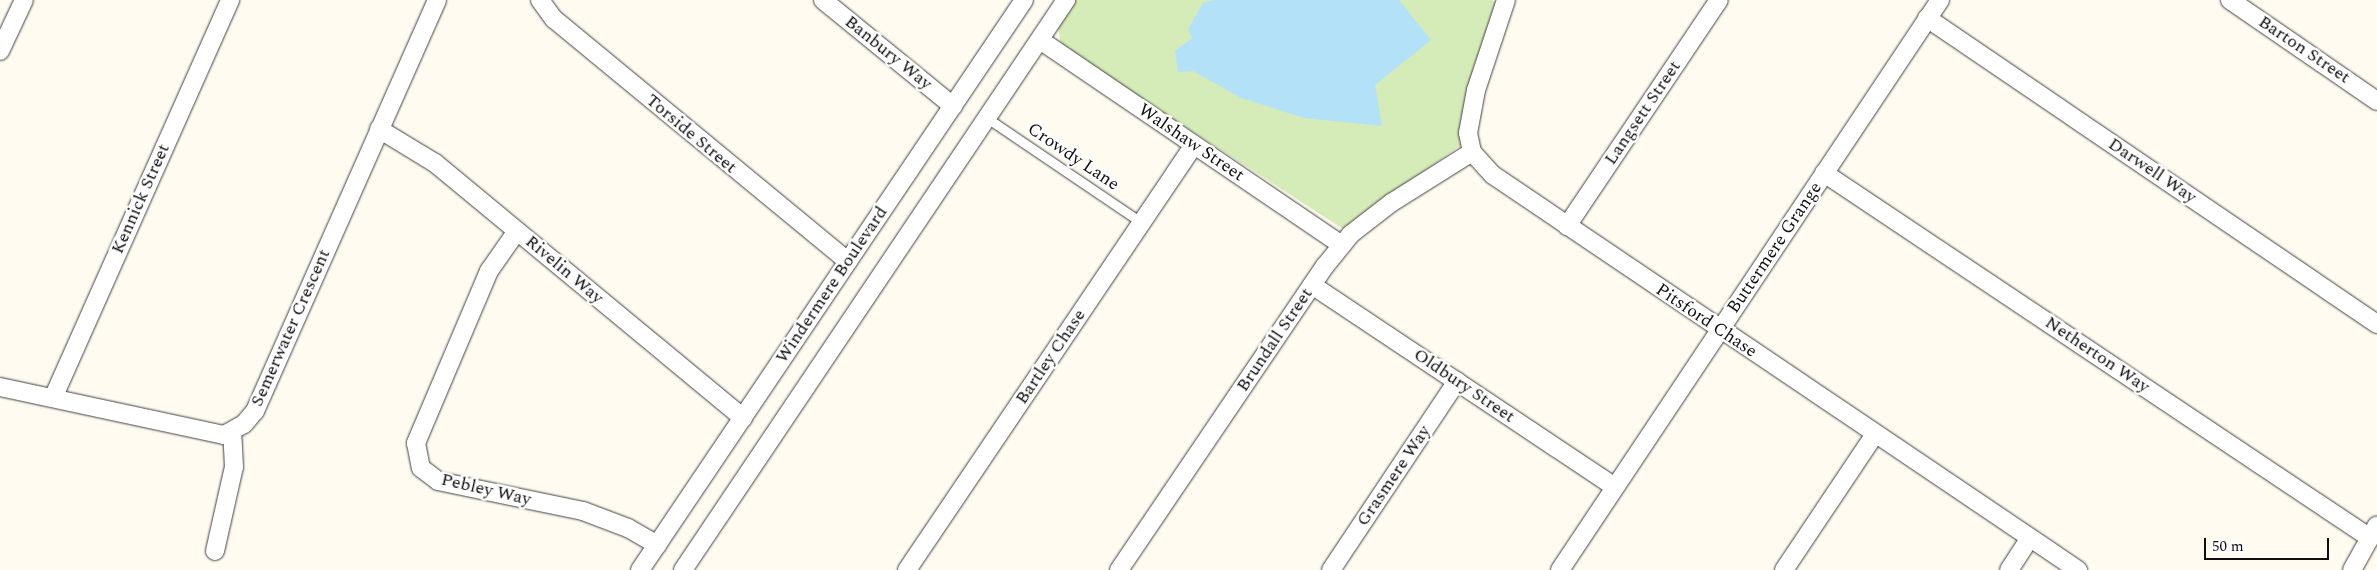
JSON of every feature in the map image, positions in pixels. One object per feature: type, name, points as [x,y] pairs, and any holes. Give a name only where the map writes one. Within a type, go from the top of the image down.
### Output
[{"type":"street","points":[[0,52],[24,0]]},
{"type":"street","name":"Kennick Street","points":[[53,398],[230,0]]},
{"type":"street","name":"Semerwater Crescent","points":[[232,433],[254,411],[437,0]]},
{"type":"street","name":"Torside Street","points":[[540,0],[554,19],[848,261]]},
{"type":"street","name":"Banbury Way","points":[[823,0],[953,106]]},
{"type":"street","name":"Windermere Boulevard","points":[[640,570],[1024,0]]},
{"type":"street","name":"Windermere Boulevard","points":[[683,570],[1066,0]]},
{"type":"street","points":[[1472,152],[1468,133],[1476,90],[1506,0]]},
{"type":"street","name":"Langsett Street","points":[[1568,226],[1719,0]]},
{"type":"street","name":"Buttermere Grange","points":[[1560,570],[1940,0]]},
{"type":"street","name":"Barton Street","points":[[2230,0],[2377,100]]},
{"type":"street","name":"Darwell Way","points":[[1927,18],[2377,324]]},
{"type":"street","name":"Walshaw Street","points":[[1040,40],[1342,245]]},
{"type":"street","name":"Rivelin Way","points":[[380,129],[435,163],[743,418]]},
{"type":"street","name":"Bartley Chase","points":[[907,570],[1194,145]]},
{"type":"street","name":"Pitsford Chase","points":[[1472,152],[1493,175],[1719,330],[2078,570]]},
{"type":"street","name":"Brundall Street","points":[[1119,570],[1312,285],[1342,245],[1391,203],[1472,152]]},
{"type":"street","name":"Netherton Way","points":[[1824,173],[2373,531]]},
{"type":"street","name":"Pebley Way","points":[[517,231],[489,271],[416,443],[421,468],[438,481],[583,511],[628,528],[657,545]]},
{"type":"street","name":"Oldbury Street","points":[[1312,285],[1615,487]]},
{"type":"street","name":"Grasmere Way","points":[[1331,570],[1458,381]]},
{"type":"street","points":[[0,387],[232,433],[234,467],[215,551]]},
{"type":"street","points":[[1784,570],[1875,434]]},
{"type":"street","points":[[2352,570],[2373,531]]},
{"type":"street","points":[[2009,570],[2030,538]]},
{"type":"lane","name":"Crowdy Lane","points":[[987,118],[1142,223]]},
{"type":"green space","points":[[1076,0],[1492,0],[1498,4],[1466,98],[1461,145],[1343,229],[1061,46],[1058,27]]},
{"type":"water","points":[[1214,0],[1399,0],[1431,40],[1375,85],[1382,126],[1304,118],[1241,98],[1193,71],[1178,72],[1175,51],[1192,38],[1188,29],[1203,3]]}]
